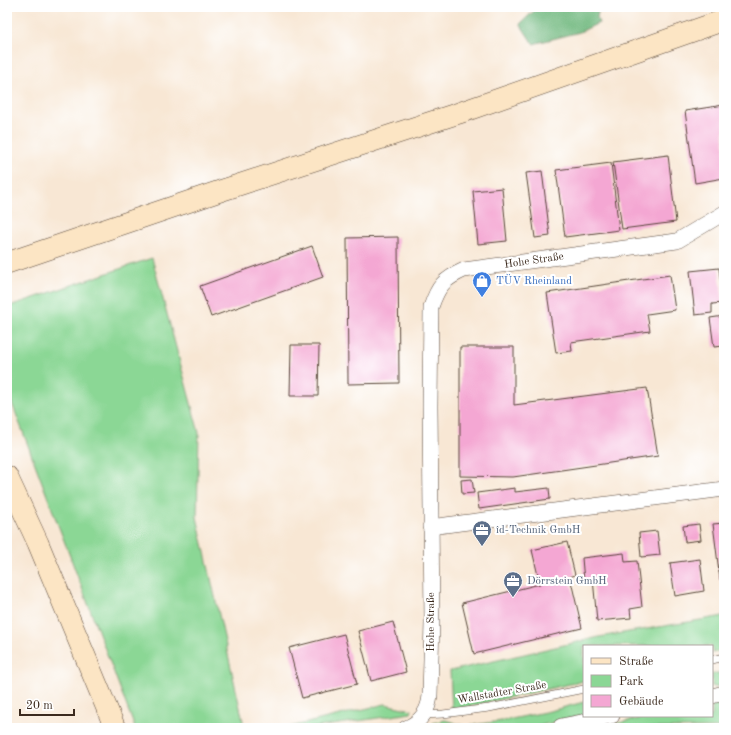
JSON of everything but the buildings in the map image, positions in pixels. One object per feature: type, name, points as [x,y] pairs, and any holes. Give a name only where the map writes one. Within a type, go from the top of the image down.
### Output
[{"type":"main road","points":[[7,263],[223,190],[459,114],[724,20]]},
{"type":"main road","points":[[7,476],[38,543],[115,728]]},
{"type":"street","name":"Hohe Straße","points":[[424,715],[428,706],[430,695],[432,623],[430,406],[431,307],[435,295],[451,276],[464,270],[677,242],[724,213]]},
{"type":"street","points":[[430,527],[724,489]]},
{"type":"street","points":[[713,696],[724,693]]},
{"type":"street","points":[[406,728],[415,724],[424,715]]},
{"type":"street","points":[[561,727],[607,717]]},
{"type":"lane","points":[[713,660],[724,657]]},
{"type":"lane","name":"Wallstadter Straße","points":[[424,715],[489,708],[583,688]]},
{"type":"green space","points":[[538,7],[599,7],[597,18],[599,23],[580,32],[533,44],[520,24]]},
{"type":"green space","points":[[152,258],[199,433],[197,517],[243,721],[242,728],[135,728],[7,390],[7,307]]},
{"type":"green space","points":[[724,616],[724,650],[713,653],[713,645],[583,645],[583,681],[452,710],[450,671],[599,637]]},
{"type":"green space","points":[[724,672],[724,685],[713,687],[713,674]]},
{"type":"green space","points":[[583,702],[583,715],[530,728],[433,728],[433,723],[445,720],[465,726],[502,721]]},
{"type":"green space","points":[[724,702],[724,728],[593,728],[647,717],[713,717],[713,704]]},
{"type":"green space","points":[[385,704],[412,710],[411,713],[312,728],[286,728]]},
{"type":"place","name":"TÜV Rheinland","points":[[482,298]]},
{"type":"place","name":"îd-Technik GmbH","points":[[482,547]]},
{"type":"place","name":"Dörrstein GmbH","points":[[513,598]]}]
